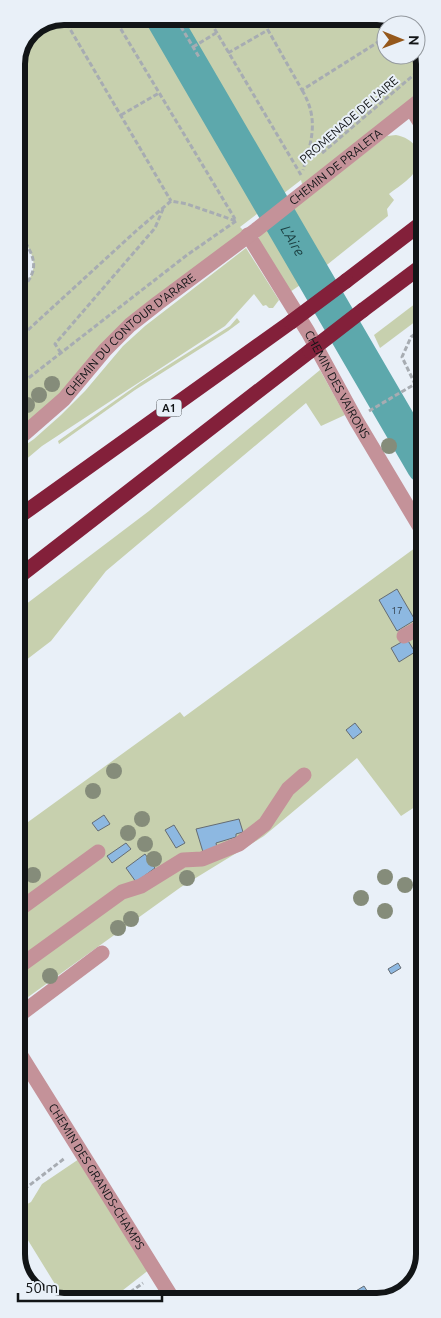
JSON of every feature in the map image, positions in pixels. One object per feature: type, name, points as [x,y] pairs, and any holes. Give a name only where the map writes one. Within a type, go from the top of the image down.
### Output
[{"type":"highway","name":"A1","points":[[25,512],[291,322],[416,227]]},
{"type":"highway","points":[[25,572],[416,271]]},
{"type":"street","name":"CHEMIN DE PRALETA","points":[[252,232],[416,104]]},
{"type":"street","points":[[411,108],[416,116]]},
{"type":"street","name":"CHEMIN DU CONTOUR D'ARARE","points":[[25,433],[64,399],[105,350],[130,325],[252,232]]},
{"type":"street","name":"CHEMIN DES VAIRONS","points":[[252,232],[356,420],[416,521]]},
{"type":"street","points":[[404,636],[416,629]]},
{"type":"street","points":[[25,963],[122,892],[141,886],[183,860],[202,859],[239,844],[265,824],[288,789],[304,774]]},
{"type":"street","points":[[25,905],[98,852]]},
{"type":"street","points":[[25,1011],[102,953]]},
{"type":"street","name":"CHEMIN DES GRANDS-CHAMPS","points":[[25,1062],[169,1293]]},
{"type":"path","points":[[68,25],[172,201],[187,204],[236,221]]},
{"type":"path","points":[[118,25],[236,221]]},
{"type":"path","points":[[180,25],[199,57]]},
{"type":"path","points":[[212,25],[301,176]]},
{"type":"path","points":[[265,25],[308,100],[314,124],[311,145],[301,176]]},
{"type":"path","points":[[228,53],[268,30]]},
{"type":"path","points":[[193,47],[216,33]]},
{"type":"path","points":[[302,90],[376,43]]},
{"type":"path","name":"PROMENADE DE L'AIRE","points":[[321,154],[416,73]]},
{"type":"path","points":[[121,115],[159,93]]},
{"type":"path","name":"PROMENADE DE L'AIRE","points":[[299,196],[301,176],[307,167]]},
{"type":"path","points":[[25,333],[172,201]]},
{"type":"path","points":[[61,353],[55,344],[155,228],[164,207]]},
{"type":"path","points":[[25,381],[187,255],[236,221]]},
{"type":"path","points":[[25,243],[34,261],[33,272],[25,285]]},
{"type":"path","points":[[366,413],[415,384],[402,357],[411,337],[416,333]]},
{"type":"path","points":[[25,1189],[78,1148]]},
{"type":"path","points":[[129,1293],[157,1273]]},
{"type":"green space","points":[[64,25],[376,25],[376,65],[416,65],[416,104],[304,192],[301,180],[240,227],[248,235],[158,303],[25,432],[25,285],[33,270],[34,262],[25,242],[25,64],[28,49],[36,36],[49,28]]},
{"type":"green space","points":[[396,135],[412,142],[416,147],[416,170],[389,194],[394,200],[387,209],[388,216],[323,268],[290,211],[387,136]]},
{"type":"green space","points":[[271,226],[303,283],[290,292],[259,240],[259,236]]},
{"type":"green space","points":[[246,248],[279,300],[273,308],[269,308],[266,305],[263,306],[254,294],[225,326],[42,446],[25,460],[25,445],[61,415],[85,391],[123,346],[145,326]]},
{"type":"green space","points":[[416,303],[416,321],[380,348],[374,335]]},
{"type":"green space","points":[[237,318],[240,322],[228,331],[135,390],[59,444],[58,441],[140,383],[230,326]]},
{"type":"green space","points":[[320,370],[345,415],[321,426],[306,403],[106,571],[51,641],[25,661],[25,605],[149,511]]},
{"type":"green space","points":[[416,547],[416,806],[401,816],[357,758],[264,836],[181,887],[25,999],[25,824],[180,712],[184,717]]},
{"type":"green space","points":[[79,1159],[150,1269],[119,1293],[60,1293],[25,1235],[25,1205],[31,1202],[42,1184]]},
{"type":"building","points":[[397,589],[415,620],[397,631],[379,600]]},
{"type":"building","points":[[407,639],[415,652],[399,662],[391,648]]},
{"type":"building","points":[[355,723],[362,732],[353,739],[346,730]]},
{"type":"building","points":[[104,815],[110,824],[98,831],[92,823]]},
{"type":"building","points":[[239,819],[243,832],[236,834],[236,837],[216,843],[217,848],[203,852],[196,829]]},
{"type":"building","points":[[174,825],[185,843],[176,848],[165,830]]},
{"type":"building","points":[[126,843],[131,849],[112,863],[107,856]]},
{"type":"building","points":[[145,854],[155,868],[136,882],[126,868]]},
{"type":"building","points":[[398,963],[401,968],[391,974],[388,969]]},
{"type":"building","points":[[364,1286],[368,1293],[352,1293]]},
{"type":"waterway","name":"L'Aire","points":[[167,25],[416,452]]}]
